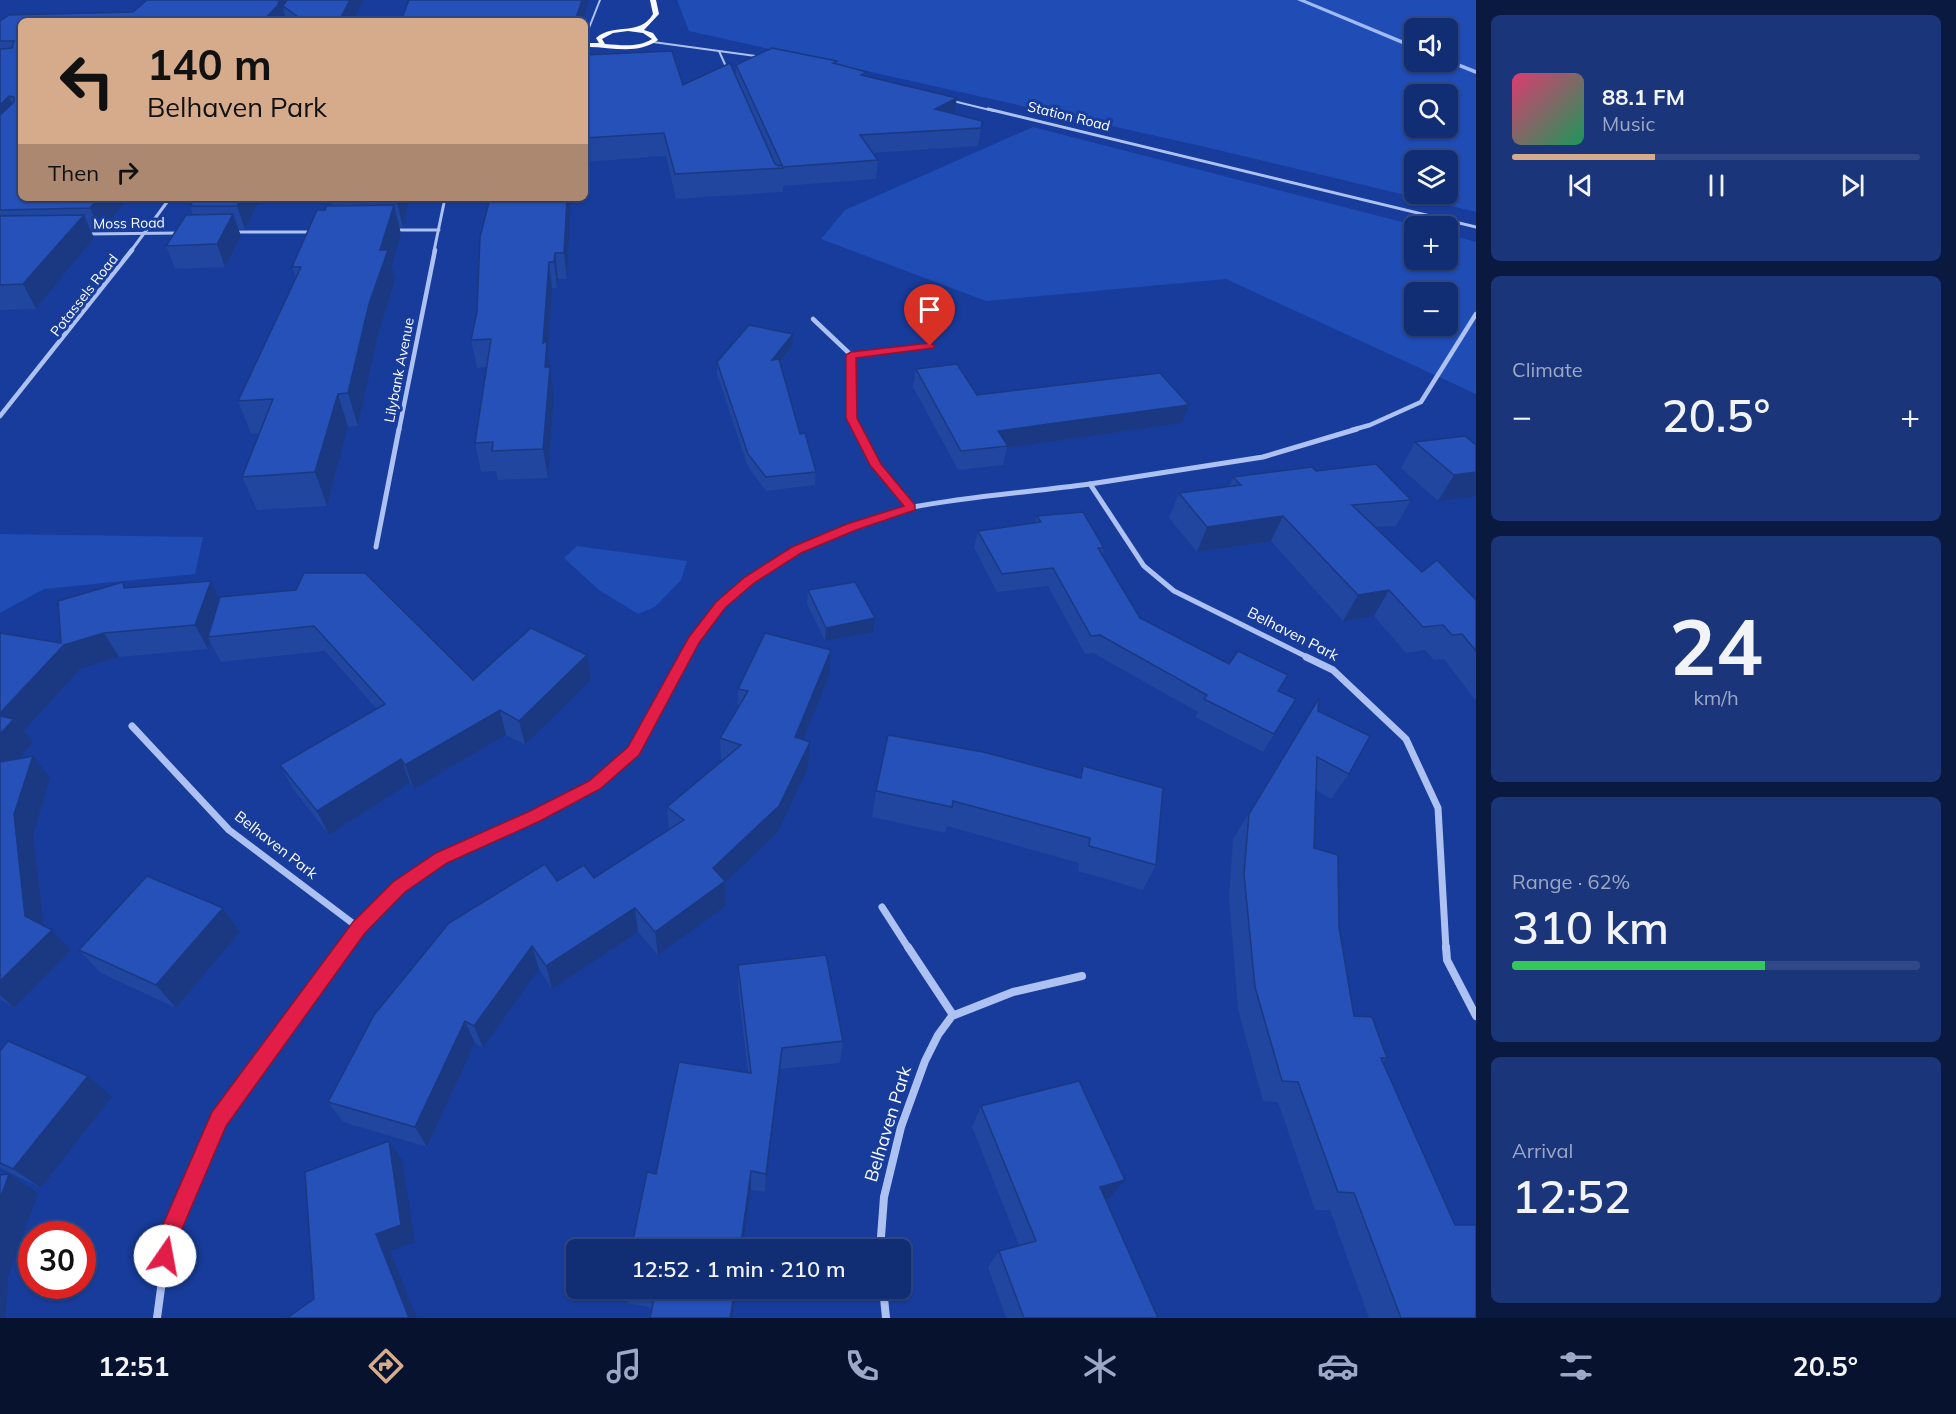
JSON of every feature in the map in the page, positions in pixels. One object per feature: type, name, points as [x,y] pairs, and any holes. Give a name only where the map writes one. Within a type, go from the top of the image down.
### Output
[{"type":"main road","points":[[638,31],[652,21],[658,12],[658,6],[653,0]]},
{"type":"main road","points":[[588,45],[642,46],[653,42],[654,36],[638,31],[607,33],[599,38],[602,44]]},
{"type":"street","points":[[590,28],[600,0]]},
{"type":"street","points":[[653,42],[765,57]]},
{"type":"street","points":[[719,51],[728,72]]},
{"type":"street","name":"Station Road","points":[[940,98],[1476,227]]},
{"type":"street","name":"Potassels Road","points":[[0,416],[106,285],[168,201]]},
{"type":"street","name":"Lilybank Avenue","points":[[376,547],[444,201]]},
{"type":"street","points":[[393,231],[439,230]]},
{"type":"street","points":[[223,232],[325,232]]},
{"type":"street","name":"Moss Road","points":[[83,234],[189,233]]},
{"type":"street","points":[[157,1318],[168,1236],[219,1119],[359,928],[399,887],[442,858],[534,817],[595,785],[633,751],[694,640],[721,605],[749,580],[796,550],[851,527],[911,507],[1090,484],[1263,457],[1370,425],[1421,402],[1476,314]]},
{"type":"street","points":[[813,319],[851,355],[852,418],[876,465],[911,507]]},
{"type":"street","points":[[851,355],[930,346]]},
{"type":"street","name":"Belhaven Park","points":[[1090,484],[1144,566],[1174,591],[1333,670],[1406,739],[1438,808],[1447,960],[1476,1016]]},
{"type":"street","name":"Belhaven Park","points":[[132,726],[229,830],[359,928]]},
{"type":"street","points":[[882,907],[952,1015],[1002,994],[1082,976]]},
{"type":"street","name":"Belhaven Park","points":[[879,1239],[888,1172],[926,1056],[952,1015]]},
{"type":"street","points":[[884,1299],[886,1318]]},
{"type":"shaded area","points":[[677,0],[1476,0],[1476,212],[1443,204],[1458,204],[1458,150],[1404,150],[1404,195],[1214,149],[689,31]]},
{"type":"shaded area","points":[[1033,127],[1404,222],[1404,270],[1458,270],[1458,237],[1476,242],[1476,394],[1226,279],[986,301],[821,239],[845,210]]},
{"type":"shaded area","points":[[0,534],[203,537],[195,574],[44,589],[0,613]]},
{"type":"shaded area","points":[[577,546],[687,561],[681,580],[655,607],[638,614],[599,590],[564,558]]},
{"type":"building","points":[[147,0],[279,0],[278,5],[266,18],[18,18],[18,201],[96,201],[90,208],[0,210],[0,115],[14,102],[14,97],[9,96],[0,105],[0,49],[12,48],[14,41],[0,41],[0,21],[9,15],[133,12]]},
{"type":"building","points":[[287,0],[350,0],[341,18],[300,18],[283,6]]},
{"type":"building","points":[[409,0],[582,0],[576,18],[402,18]]},
{"type":"building","points":[[772,48],[837,61],[833,63],[867,72],[861,75],[957,98],[935,109],[982,121],[981,128],[860,135],[878,160],[783,167],[736,65]]},
{"type":"building","points":[[672,51],[683,85],[730,63],[775,164],[782,165],[783,168],[675,174],[664,133],[588,138],[588,55]]},
{"type":"building","points":[[193,201],[240,201],[237,206],[190,206]]},
{"type":"building","points":[[332,201],[397,201],[397,202]]},
{"type":"building","points":[[489,201],[567,201],[564,253],[555,253],[554,262],[549,262],[543,343],[547,342],[545,367],[550,367],[543,449],[492,451],[493,442],[475,443],[491,339],[471,340],[477,312],[480,237]]},
{"type":"building","points":[[394,205],[380,250],[388,250],[369,304],[348,393],[338,394],[315,472],[242,477],[273,399],[238,401],[301,267],[292,267],[317,210],[325,210],[327,206]]},
{"type":"building","points":[[233,214],[217,244],[166,246],[186,215]]},
{"type":"building","points":[[84,215],[23,284],[0,285],[0,216]]},
{"type":"building","points":[[749,325],[793,334],[772,360],[779,359],[800,434],[805,433],[816,472],[766,477],[748,454],[717,362]]},
{"type":"building","points":[[957,364],[977,395],[1160,373],[1189,405],[998,431],[1008,446],[961,451],[916,369]]},
{"type":"building","points":[[1465,436],[1476,445],[1476,472],[1454,475],[1415,442]]},
{"type":"building","points":[[1376,464],[1411,500],[1352,505],[1422,572],[1437,560],[1476,600],[1476,651],[1462,634],[1452,635],[1443,625],[1423,627],[1389,590],[1358,595],[1283,516],[1207,527],[1179,493],[1241,485],[1233,477],[1312,467],[1316,471]]},
{"type":"building","points":[[1083,512],[1104,548],[1098,548],[1140,618],[1229,664],[1238,651],[1288,675],[1278,691],[1296,699],[1274,734],[1204,699],[1207,695],[1100,635],[1091,636],[1053,568],[1002,574],[978,531],[1041,522],[1037,516]]},
{"type":"building","points":[[304,573],[365,573],[473,680],[531,628],[587,655],[519,721],[500,710],[405,765],[401,759],[317,811],[280,765],[385,704],[314,626],[208,637],[220,597],[296,590]]},
{"type":"building","points":[[211,581],[195,625],[104,633],[64,645],[0,713],[0,633],[61,643],[58,601],[123,582],[124,588]]},
{"type":"building","points":[[855,582],[875,618],[826,628],[808,590]]},
{"type":"building","points":[[765,633],[831,650],[795,737],[810,742],[779,806],[713,868],[725,881],[655,932],[635,908],[546,966],[532,946],[474,1026],[465,1021],[415,1127],[328,1102],[374,1015],[449,923],[545,864],[557,881],[584,865],[594,878],[684,820],[667,807],[741,745],[720,738],[748,691],[738,689]]},
{"type":"building","points":[[1319,698],[1318,711],[1370,736],[1349,774],[1317,757],[1314,848],[1338,855],[1339,927],[1354,1016],[1372,1017],[1387,1058],[1381,1058],[1455,1225],[1476,1225],[1476,1318],[1401,1318],[1354,1193],[1338,1192],[1298,1082],[1282,1081],[1255,987],[1244,874],[1249,814]]},
{"type":"building","points":[[0,716],[14,719],[0,734]]},
{"type":"building","points":[[888,735],[983,752],[1081,778],[1083,766],[1163,788],[1156,865],[1089,846],[1090,838],[953,801],[952,807],[876,791]]},
{"type":"building","points":[[33,756],[14,814],[25,916],[52,930],[0,981],[0,762]]},
{"type":"building","points":[[147,876],[223,908],[156,985],[79,950]]},
{"type":"building","points":[[826,955],[843,1041],[782,1048],[766,1174],[751,1171],[742,1239],[633,1239],[647,1172],[656,1174],[679,1062],[751,1073],[738,965]]},
{"type":"building","points":[[8,1041],[88,1076],[13,1169],[0,1163],[0,1051]]},
{"type":"building","points":[[1079,1081],[1125,1180],[1100,1187],[1158,1318],[1024,1318],[999,1251],[1036,1241],[981,1106]]},
{"type":"building","points":[[389,1141],[401,1225],[376,1234],[409,1318],[287,1318],[314,1299],[305,1172]]},
{"type":"building","points":[[9,1174],[0,1199],[0,1175]]},
{"type":"building","points":[[654,1299],[733,1299],[730,1318],[650,1318]]},
{"type":"waterway","points":[[1300,0],[1404,43]]},
{"type":"waterway","points":[[1458,65],[1476,72]]},
{"type":"route","points":[[165,1256],[168,1236],[219,1119],[359,928],[399,887],[442,858],[534,817],[595,785],[633,751],[694,640],[721,605],[749,580],[796,550],[851,527],[911,507],[876,465],[852,418],[851,355],[930,346]]}]
